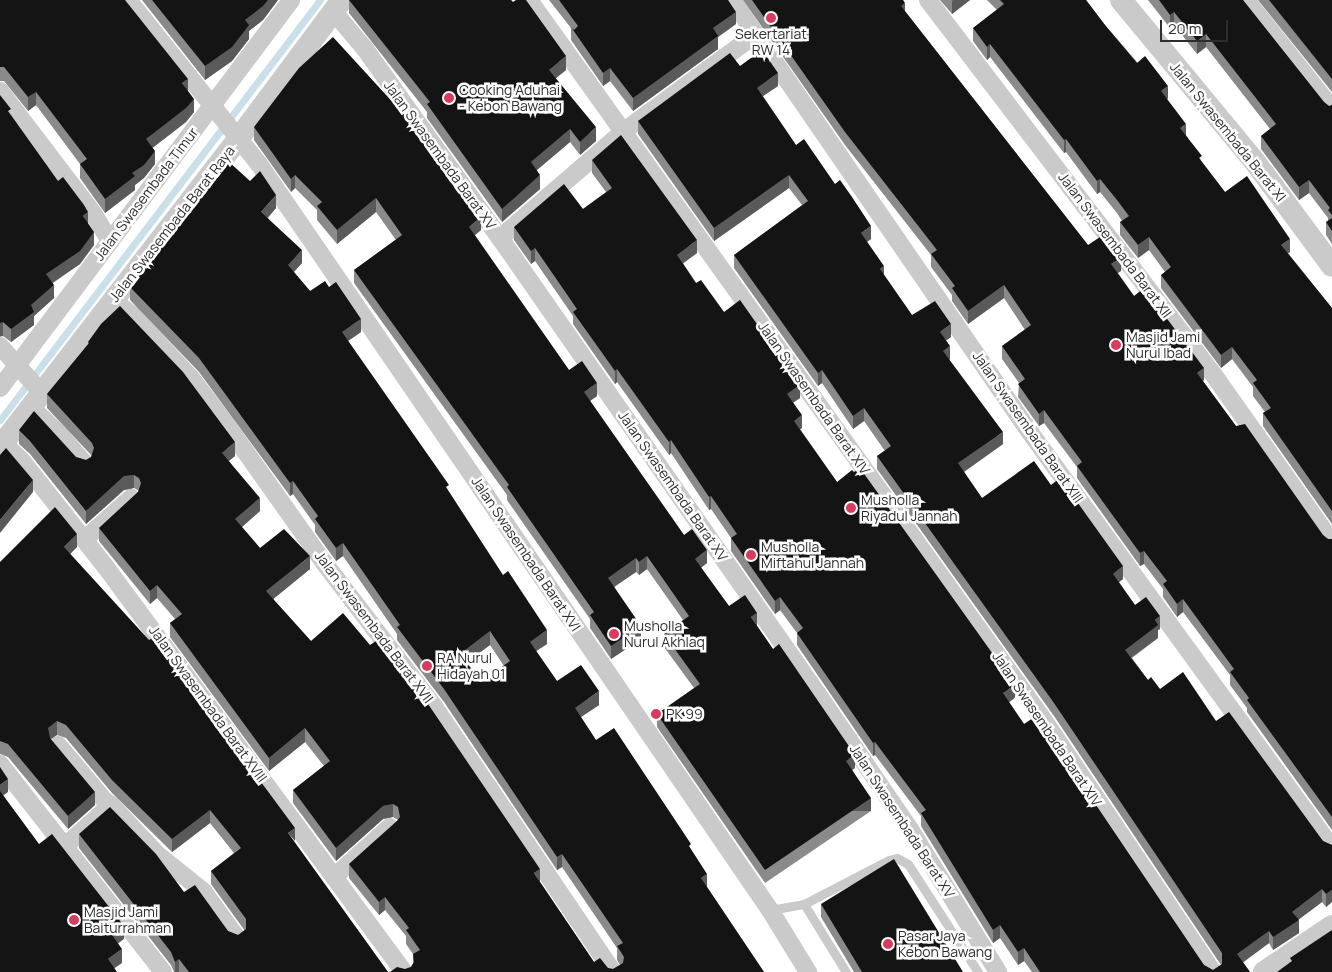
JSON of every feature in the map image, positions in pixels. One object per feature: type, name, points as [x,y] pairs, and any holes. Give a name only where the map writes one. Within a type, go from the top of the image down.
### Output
[{"type":"street","name":"Jalan Swasembada Barat XVI","points":[[128,0],[259,164],[770,910],[808,972]]},
{"type":"street","name":"Jalan Swasembada Timur","points":[[0,388],[20,371],[110,241],[216,109],[291,0]]},
{"type":"street","name":"Jalan Swasembada Barat XIV","points":[[529,0],[1045,722],[1213,972]]},
{"type":"street","name":"Jalan Swasembada Barat XIII","points":[[732,0],[1029,431],[1332,848]]},
{"type":"street","name":"Jalan Swasembada Barat XII","points":[[928,0],[1218,380],[1332,542]]},
{"type":"street","name":"Jalan Swasembada Barat XI","points":[[1121,0],[1255,162],[1332,266]]},
{"type":"street","points":[[1246,0],[1332,109]]},
{"type":"street","name":"Jalan Swasembada Barat Raya","points":[[1,445],[338,3]]},
{"type":"street","name":"Jalan Swasembada Barat XV","points":[[338,3],[364,50],[500,238],[905,823],[998,972]]},
{"type":"street","points":[[500,238],[624,131],[756,34]]},
{"type":"street","points":[[0,91],[93,213],[110,241]]},
{"type":"street","name":"Jalan Swasembada Barat XVII","points":[[112,299],[132,315],[191,378],[224,420],[325,564],[435,708],[613,972]]},
{"type":"street","points":[[0,346],[37,396],[58,434],[84,463]]},
{"type":"street","name":"Jalan Swasembada Barat XVIII","points":[[1,445],[22,461],[85,539],[404,972]]},
{"type":"street","points":[[85,539],[132,498]]},
{"type":"street","points":[[58,745],[105,801],[158,855],[203,891],[237,938]]},
{"type":"street","points":[[0,764],[163,972]]},
{"type":"street","points":[[65,846],[111,805]]},
{"type":"street","points":[[334,877],[390,827]]},
{"type":"street","points":[[1264,972],[1332,926]]},
{"type":"lane","points":[[770,910],[804,904],[889,860],[897,858],[908,864],[978,972]]},
{"type":"lane","points":[[804,904],[846,972]]},
{"type":"building","points":[[0,0],[125,0],[188,79],[182,83],[194,99],[186,108],[146,139],[155,151],[144,165],[132,173],[135,176],[105,199],[80,164],[87,159],[36,92],[28,97],[4,67],[0,67]]},
{"type":"building","points":[[152,0],[268,0],[245,20],[249,25],[232,47],[205,66]]},
{"type":"building","points":[[349,0],[511,0],[513,2],[516,0],[526,0],[566,56],[549,70],[596,127],[580,142],[570,129],[531,162],[540,175],[502,209],[427,104],[430,102]]},
{"type":"building","points":[[559,0],[728,0],[736,12],[713,28],[718,36],[633,98],[610,68],[603,73],[571,27],[574,30],[578,26]]},
{"type":"building","points":[[752,0],[903,0],[905,3],[901,6],[1088,245],[1103,235],[1121,258],[1111,264],[1134,296],[1144,288],[1204,368],[1197,373],[1236,426],[1245,424],[1323,535],[1328,539],[1332,539],[1332,817],[1247,700],[1249,698],[1230,672],[1234,669],[1183,599],[1177,604],[1163,584],[1167,581],[1144,551],[1140,553],[1077,466],[1082,462],[1044,410],[1039,414],[1018,384],[1025,379],[1002,346],[1031,325],[1004,285],[968,311],[952,288],[955,286],[931,254],[937,250],[845,132]]},
{"type":"building","points":[[1000,0],[1086,0],[1137,63],[1145,56],[1168,86],[1161,91],[1186,124],[1180,128],[1202,156],[1199,158],[1225,192],[1247,176],[1290,239],[1281,245],[1332,308],[1332,511],[1263,413],[1271,408],[1253,383],[1257,380],[1232,347],[1221,355],[1161,275],[1171,267],[1149,237],[1138,245],[1120,222],[1129,216],[1117,200],[1100,179],[1097,181],[990,44],[987,47],[973,28],[1004,4]]},
{"type":"building","points":[[1159,0],[1243,0],[1324,102],[1329,106],[1332,105],[1332,215],[1328,210],[1330,208],[1309,180],[1299,187],[1261,136],[1276,124],[1206,34],[1197,41],[1174,12],[1170,15]]},
{"type":"building","points":[[1269,0],[1332,0],[1332,79]]},
{"type":"building","points":[[333,37],[409,120],[411,119],[481,217],[469,227],[569,370],[582,361],[597,383],[584,392],[684,535],[692,529],[707,550],[695,559],[729,606],[745,595],[757,613],[751,617],[773,649],[779,644],[855,755],[846,761],[871,798],[765,870],[657,714],[700,684],[664,634],[689,616],[647,556],[639,562],[636,558],[608,578],[641,626],[611,646],[590,615],[594,612],[507,487],[509,485],[354,270],[402,235],[376,198],[337,230],[317,206],[322,202],[295,175],[291,179],[254,127],[299,68]]},
{"type":"building","points":[[762,50],[778,73],[757,88],[796,145],[804,139],[835,184],[840,180],[852,197],[871,226],[861,233],[884,266],[880,269],[912,315],[935,301],[951,324],[940,332],[950,346],[943,351],[1003,432],[958,463],[982,498],[1034,461],[1051,485],[1060,478],[1123,566],[1113,574],[1135,605],[1146,597],[1160,616],[1155,620],[1158,625],[1125,650],[1148,680],[1151,677],[1160,689],[1183,672],[1216,721],[1229,712],[1323,841],[1332,845],[1332,890],[1326,894],[1322,889],[1292,912],[1299,920],[1273,937],[1269,931],[1237,954],[1250,972],[1040,972],[1024,948],[1018,952],[1000,925],[993,930],[921,813],[926,810],[875,742],[873,743],[797,633],[803,628],[780,597],[775,601],[731,538],[737,534],[711,496],[709,497],[671,440],[669,442],[617,369],[615,371],[573,312],[577,309],[535,248],[531,251],[514,227],[564,184],[583,209],[612,188],[592,160],[621,135],[697,240],[677,255],[696,283],[701,280],[724,312],[740,300],[800,385],[787,394],[802,415],[794,421],[837,482],[852,470],[854,472],[860,468],[1015,685],[1003,693],[1024,724],[1036,716],[1204,965],[1213,970],[1222,964],[1222,953],[1054,703],[877,456],[891,446],[864,408],[853,416],[822,370],[818,373],[734,255],[808,201],[789,175],[714,228],[638,121],[730,53],[740,66]]},
{"type":"building","points":[[0,95],[11,109],[8,111],[58,181],[63,177],[84,205],[88,212],[83,216],[94,232],[80,251],[46,274],[54,285],[31,305],[34,312],[11,329],[3,322],[0,323]]},
{"type":"building","points":[[228,161],[250,181],[260,171],[276,195],[261,212],[302,250],[288,265],[310,291],[325,281],[329,287],[336,282],[361,319],[342,332],[449,485],[446,487],[503,575],[508,571],[547,630],[530,642],[557,681],[581,665],[599,691],[575,708],[596,740],[614,728],[691,844],[689,846],[707,874],[701,878],[764,972],[390,972],[397,967],[405,969],[411,967],[414,962],[413,954],[420,950],[406,930],[409,928],[385,897],[379,902],[349,864],[397,821],[400,817],[398,807],[393,804],[383,806],[336,848],[293,790],[330,761],[305,728],[269,758],[170,623],[182,614],[157,585],[150,591],[99,528],[138,492],[141,483],[139,478],[134,475],[124,476],[86,511],[19,430],[34,411],[76,457],[86,460],[91,457],[94,448],[92,443],[47,394],[89,343],[101,324],[120,306],[183,372],[235,442],[222,453],[260,498],[235,519],[260,548],[284,529],[310,556],[266,591],[311,641],[343,613],[370,645],[379,639],[426,701],[540,869],[534,873],[594,962],[600,958],[608,968],[613,969],[623,963],[624,957],[617,946],[623,943],[562,854],[557,857],[444,689],[397,627],[400,625],[343,543],[336,548],[315,519],[318,516],[293,481],[290,483],[199,358],[130,287]],"holes":[[[490,631],[510,661],[481,682],[460,654]]]},
{"type":"building","points":[[1332,218],[1332,231],[1326,222]]},
{"type":"building","points":[[6,448],[33,480],[0,520],[0,455]]},
{"type":"building","points":[[55,507],[77,534],[64,547],[149,640],[154,637],[295,828],[288,833],[388,972],[189,972],[179,959],[175,962],[171,952],[79,834],[110,807],[156,854],[184,892],[195,885],[228,931],[238,935],[246,929],[246,919],[211,871],[241,848],[210,810],[172,839],[112,780],[66,725],[57,721],[48,728],[50,738],[95,792],[68,816],[8,744],[0,741],[0,562]]},
{"type":"building","points":[[0,767],[8,779],[0,785]]},
{"type":"building","points":[[0,791],[39,844],[52,834],[124,926],[112,935],[122,949],[108,959],[117,972],[0,972]]},
{"type":"building","name":"Pasar Jaya Kebon Bawang","points":[[894,859],[963,972],[862,972],[821,904]]},
{"type":"building","points":[[1332,930],[1332,972],[1277,972],[1292,961],[1290,958]]},
{"type":"waterway","points":[[0,420],[320,0]]},
{"type":"place","name":"Sekertariat RW 14","points":[[771,18]]},
{"type":"place","name":"Cooking Aduhai - Kebon Bawang","points":[[449,98]]},
{"type":"place","name":"Masjid Jami Nurul Ibad","points":[[1116,345]]},
{"type":"place","name":"Musholla Riyadul Jannah","points":[[851,508]]},
{"type":"place","name":"Musholla Miftahul Jannah","points":[[751,555]]},
{"type":"place","name":"Musholla Nurul Akhlaq","points":[[614,634]]},
{"type":"place","name":"RA Nurul Hidayah 01","points":[[427,666]]},
{"type":"place","name":"PK 99","points":[[656,714]]},
{"type":"place","name":"Masjid Jami Baiturrahman","points":[[74,920]]},
{"type":"place","name":"Pasar Jaya Kebon Bawang","points":[[888,944]]}]
